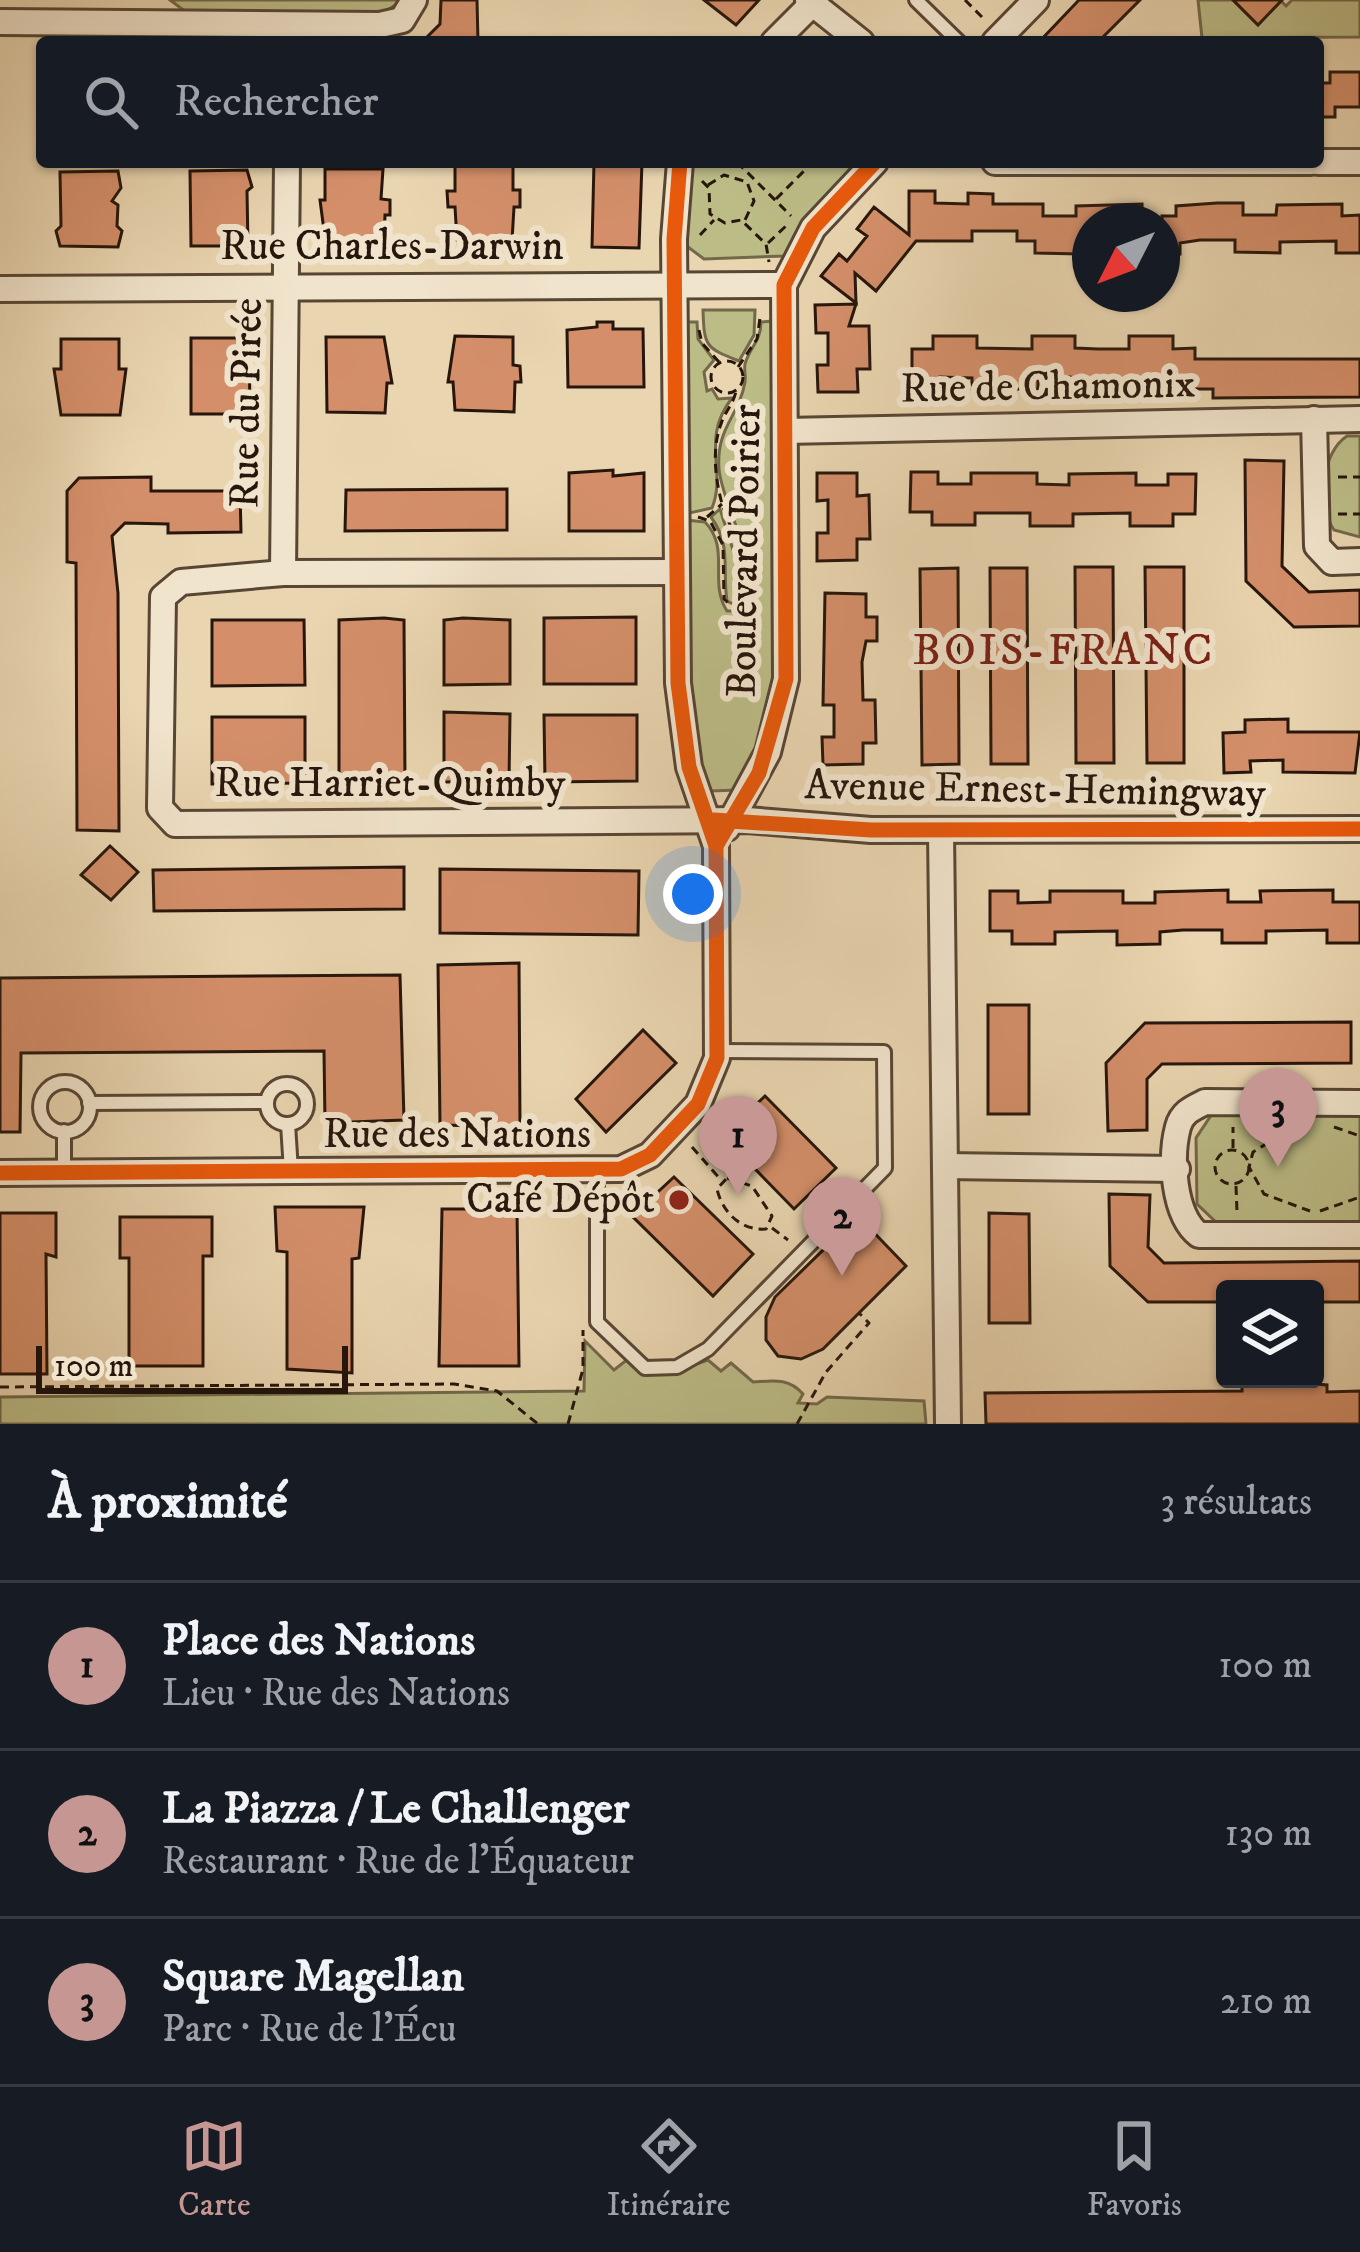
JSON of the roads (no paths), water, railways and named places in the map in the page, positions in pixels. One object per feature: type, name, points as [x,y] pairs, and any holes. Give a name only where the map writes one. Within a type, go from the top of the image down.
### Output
[{"type":"street","points":[[0,22],[155,11],[285,34],[397,23],[410,13],[414,0]]},
{"type":"street","points":[[991,32],[1036,0]]},
{"type":"street","points":[[780,36],[812,1],[855,36]]},
{"type":"street","points":[[1324,162],[1360,162]]},
{"type":"street","name":"Rue du Pirée","points":[[283,573],[286,168]]},
{"type":"street","name":"Boulevard Poirier","points":[[687,168],[675,284],[675,572],[681,718],[689,766],[720,820]]},
{"type":"street","name":"Boulevard Poirier","points":[[716,845],[720,820],[768,752],[786,679],[784,285],[813,228],[869,168]]},
{"type":"street","name":"Rue Charles-Darwin","points":[[0,289],[784,285]]},
{"type":"street","points":[[1314,419],[1317,546],[1332,562],[1360,561]]},
{"type":"street","name":"Rue de Chamonix","points":[[785,431],[1360,419]]},
{"type":"street","name":"Rue Harriet-Quimby","points":[[675,572],[283,573],[181,582],[163,597],[160,808],[175,824],[720,820]]},
{"type":"street","name":"Avenue Ernest-Hemingway","points":[[720,820],[941,831],[1360,829]]},
{"type":"street","points":[[941,831],[948,1424]]},
{"type":"street","name":"Rue des Nations","points":[[0,1173],[630,1167],[650,1155],[706,1094],[717,1052],[716,845]]},
{"type":"street","points":[[1360,1103],[1205,1102],[1186,1111],[1178,1126],[1177,1169],[1180,1207],[1189,1227],[1199,1234],[1360,1234]]},
{"type":"street","points":[[945,1166],[1177,1169]]},
{"type":"lane","points":[[916,0],[953,36]]},
{"type":"lane","points":[[597,1170],[597,1322],[645,1368],[677,1366],[708,1349],[885,1168],[884,1052],[717,1052]]},
{"type":"lane","points":[[89,1103],[83,1123],[64,1131],[47,1124],[40,1109],[49,1088],[72,1083],[89,1103],[267,1102]]},
{"type":"lane","points":[[278,1085],[302,1090],[305,1115],[288,1124],[270,1115],[267,1102],[278,1085]]},
{"type":"lane","points":[[288,1124],[291,1172]]},
{"type":"lane","points":[[64,1131],[64,1173]]},
{"type":"place","name":"Square Magellan","points":[[1278,1167]]},
{"type":"place","name":"Place des Nations","points":[[738,1195]]},
{"type":"place","name":"Café Dépôt","points":[[679,1200]]},
{"type":"place","name":"La Piazza / Le Challenger","points":[[842,1276]]},
{"type":"district","name":"BOIS-FRANC","points":[[1064,651]]}]
